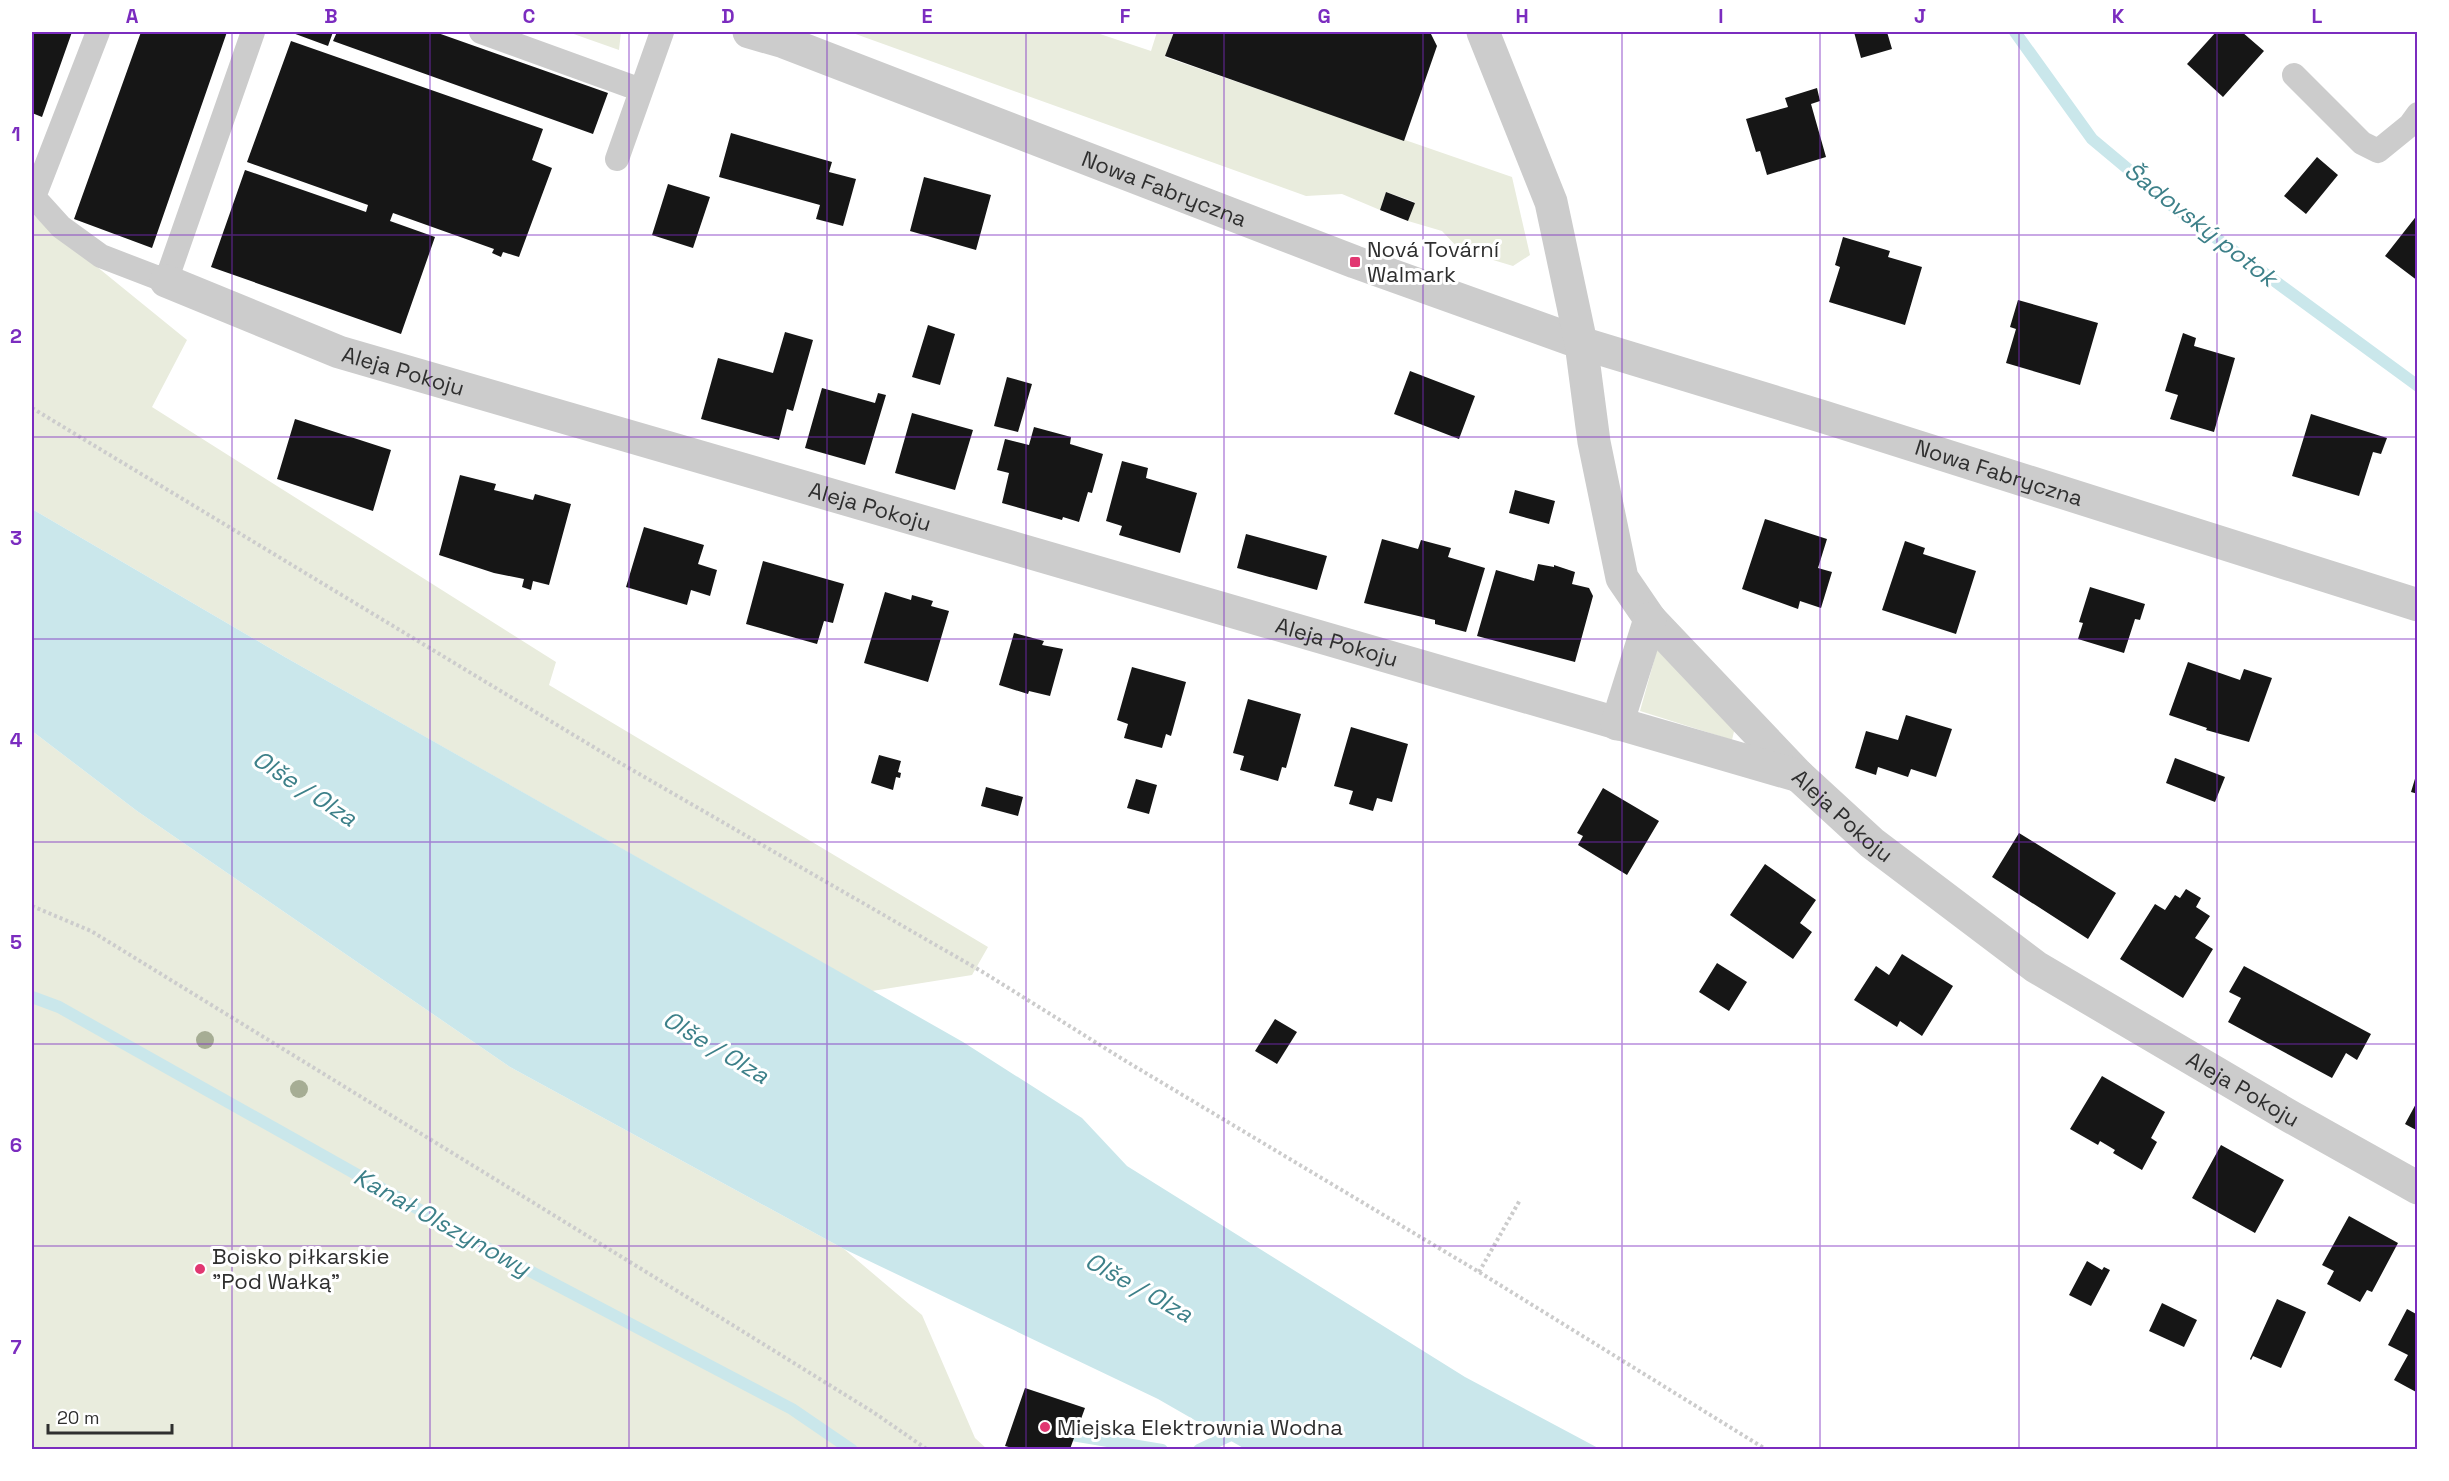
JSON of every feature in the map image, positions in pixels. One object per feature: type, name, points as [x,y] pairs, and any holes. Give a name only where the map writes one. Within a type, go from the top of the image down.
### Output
[{"type":"street","name":"Nowa Fabryczna","points":[[749,32],[786,37],[1354,262],[1581,343],[1824,417],[2418,605]]},
{"type":"street","points":[[1483,32],[1551,202],[1581,343],[1594,441],[1622,578],[1650,619],[1799,776]]},
{"type":"street","name":"Aleja Pokoju","points":[[166,281],[339,352],[1799,776],[1872,843],[2037,967],[2291,1117],[2418,1188]]},
{"type":"street","points":[[1617,724],[1650,619]]},
{"type":"lane","points":[[98,32],[33,196],[61,227],[100,256],[166,281],[253,32]]},
{"type":"lane","points":[[481,32],[641,90]]},
{"type":"lane","points":[[617,159],[662,32]]},
{"type":"lane","points":[[2294,75],[2362,143],[2378,152],[2410,125],[2418,114]]},
{"type":"path","points":[[32,408],[615,760],[986,974],[1767,1449]]},
{"type":"path","points":[[32,906],[91,931],[726,1321],[873,1412],[928,1449]]},
{"type":"path","points":[[1479,1272],[1520,1200]]},
{"type":"shaded area","points":[[568,32],[621,32],[619,50]]},
{"type":"shaded area","points":[[850,32],[1094,32],[1151,51],[1157,32],[1174,32],[1165,57],[1512,177],[1530,255],[1513,266],[1460,250],[1442,231],[1408,221],[1415,202],[1386,192],[1380,210],[1342,194],[1306,196]]},
{"type":"shaded area","points":[[32,214],[187,340],[152,407],[556,662],[549,685],[988,947],[972,975],[872,991],[285,657],[32,509]]},
{"type":"shaded area","points":[[1657,650],[1735,727],[1732,740],[1640,711]]},
{"type":"shaded area","points":[[32,731],[137,811],[510,1067],[844,1249],[922,1315],[975,1438],[987,1449],[32,1449]]},
{"type":"water","name":"Olše / Olza","points":[[32,509],[285,657],[963,1042],[1082,1118],[1127,1166],[1465,1377],[1600,1449],[1245,1449],[1158,1399],[844,1249],[510,1067],[137,811],[32,731]]},
{"type":"building","points":[[32,32],[72,32],[42,117],[32,113]]},
{"type":"building","points":[[141,32],[227,32],[152,248],[74,219]]},
{"type":"building","points":[[290,32],[333,32],[328,46]]},
{"type":"building","points":[[337,32],[435,32],[608,93],[593,134],[333,41]]},
{"type":"building","points":[[1174,32],[1430,32],[1437,46],[1404,141],[1165,56]]},
{"type":"building","points":[[1854,32],[1887,32],[1892,49],[1861,58]]},
{"type":"building","points":[[2216,32],[2242,32],[2264,51],[2223,97],[2187,64]]},
{"type":"building","points":[[291,41],[543,129],[532,160],[552,168],[519,257],[503,252],[501,257],[492,253],[494,249],[393,213],[390,221],[435,237],[401,334],[211,267],[245,170],[366,212],[368,205],[247,162]]},
{"type":"building","points":[[1817,88],[1820,101],[1811,104],[1826,157],[1767,175],[1760,151],[1756,152],[1746,119],[1788,107],[1785,98]]},
{"type":"building","points":[[731,133],[832,162],[829,172],[856,179],[843,226],[816,219],[820,205],[719,177]]},
{"type":"building","points":[[2317,157],[2338,175],[2306,214],[2284,196]]},
{"type":"building","points":[[924,177],[991,195],[976,250],[910,231]]},
{"type":"building","points":[[668,184],[710,197],[693,248],[652,235]]},
{"type":"building","points":[[1386,192],[1415,203],[1408,221],[1380,210]]},
{"type":"building","points":[[2418,214],[2418,281],[2385,256]]},
{"type":"building","points":[[1843,237],[1890,251],[1888,257],[1922,267],[1905,325],[1829,302],[1840,267],[1835,265]]},
{"type":"building","points":[[2018,300],[2098,323],[2080,385],[2006,363],[2016,329],[2010,327]]},
{"type":"building","points":[[928,325],[955,334],[940,385],[912,377]]},
{"type":"building","points":[[785,332],[813,340],[793,411],[787,409],[779,440],[701,419],[718,358],[773,373]]},
{"type":"building","points":[[2183,333],[2196,338],[2194,346],[2235,358],[2214,432],[2170,419],[2178,395],[2165,391]]},
{"type":"building","points":[[1410,371],[1475,396],[1459,439],[1394,414]]},
{"type":"building","points":[[1007,377],[1032,384],[1018,432],[994,426]]},
{"type":"building","points":[[822,388],[875,403],[878,393],[886,395],[865,465],[805,448]]},
{"type":"building","points":[[912,413],[973,430],[955,490],[895,473]]},
{"type":"building","points":[[2311,414],[2387,438],[2381,454],[2373,452],[2359,496],[2292,476]]},
{"type":"building","points":[[295,419],[391,450],[373,511],[277,479]]},
{"type":"building","points":[[1034,427],[1071,437],[1070,444],[1103,454],[1092,493],[1088,492],[1079,522],[1063,517],[1062,520],[1002,503],[1009,473],[997,470],[1005,439],[1029,445]]},
{"type":"building","points":[[1122,461],[1148,468],[1146,478],[1197,493],[1180,553],[1119,535],[1122,526],[1106,521]]},
{"type":"building","points":[[460,475],[496,484],[494,490],[533,500],[535,494],[571,504],[549,585],[533,581],[531,590],[522,587],[524,579],[494,573],[439,555]]},
{"type":"building","points":[[1515,490],[1555,501],[1549,524],[1509,513]]},
{"type":"building","points":[[1765,519],[1827,539],[1818,568],[1832,572],[1821,608],[1800,601],[1798,609],[1742,589]]},
{"type":"building","points":[[644,527],[704,545],[698,564],[717,570],[710,596],[691,590],[687,605],[626,587]]},
{"type":"building","points":[[1246,534],[1327,556],[1317,590],[1237,568]]},
{"type":"building","points":[[1382,539],[1418,549],[1421,540],[1451,548],[1448,557],[1485,568],[1466,632],[1435,624],[1435,620],[1364,603]]},
{"type":"building","points":[[1905,541],[1925,548],[1923,554],[1976,571],[1956,634],[1882,610]]},
{"type":"building","points":[[763,561],[844,584],[833,623],[824,621],[817,644],[746,624]]},
{"type":"building","points":[[1538,564],[1554,567],[1554,565],[1575,572],[1572,584],[1589,588],[1593,596],[1575,662],[1477,636],[1496,570],[1534,581]]},
{"type":"building","points":[[2090,587],[2145,604],[2140,620],[2135,619],[2124,653],[2078,639],[2083,623],[2079,622]]},
{"type":"building","points":[[885,592],[911,600],[912,595],[933,601],[931,606],[949,611],[928,682],[864,663]]},
{"type":"building","points":[[1014,633],[1044,641],[1042,645],[1063,649],[1050,696],[1029,691],[1028,694],[999,685]]},
{"type":"building","points":[[2188,662],[2240,680],[2244,669],[2272,678],[2249,742],[2206,730],[2207,728],[2169,715]]},
{"type":"building","points":[[1132,667],[1186,682],[1171,736],[1166,734],[1162,748],[1124,738],[1128,724],[1117,720]]},
{"type":"building","points":[[1248,699],[1301,714],[1286,768],[1282,767],[1278,781],[1240,770],[1244,756],[1233,753]]},
{"type":"building","points":[[1906,715],[1952,729],[1936,777],[1911,769],[1908,777],[1878,767],[1876,775],[1855,768],[1866,731],[1898,740]]},
{"type":"building","points":[[1351,727],[1408,744],[1392,802],[1377,798],[1373,811],[1349,804],[1353,791],[1334,786]]},
{"type":"building","points":[[879,755],[901,761],[898,772],[901,773],[900,778],[896,777],[893,790],[871,783]]},
{"type":"building","points":[[2175,758],[2225,777],[2215,802],[2166,783]]},
{"type":"building","points":[[2418,772],[2418,794],[2411,792]]},
{"type":"building","points":[[1136,779],[1157,785],[1149,814],[1127,808]]},
{"type":"building","points":[[986,787],[1023,797],[1018,816],[981,806]]},
{"type":"building","points":[[1603,788],[1659,821],[1627,875],[1578,845],[1583,836],[1577,833]]},
{"type":"building","points":[[2019,833],[2116,893],[2088,939],[1992,877]]},
{"type":"building","points":[[1765,864],[1816,900],[1800,923],[1812,932],[1793,959],[1730,915]]},
{"type":"building","points":[[2186,889],[2201,898],[2196,907],[2210,916],[2195,938],[2213,949],[2183,998],[2120,959],[2155,904],[2165,910],[2175,895],[2180,898]]},
{"type":"building","points":[[1902,954],[1953,986],[1922,1036],[1900,1021],[1897,1027],[1854,1000],[1876,966],[1889,975]]},
{"type":"building","points":[[1717,963],[1747,982],[1729,1011],[1699,992]]},
{"type":"building","points":[[2244,966],[2371,1034],[2357,1060],[2346,1053],[2332,1078],[2228,1022],[2241,998],[2229,992]]},
{"type":"building","points":[[1275,1019],[1297,1032],[1277,1064],[1255,1051]]},
{"type":"building","points":[[2102,1076],[2165,1112],[2151,1138],[2157,1142],[2142,1170],[2113,1153],[2115,1150],[2100,1141],[2098,1145],[2070,1129]]},
{"type":"building","points":[[2418,1100],[2418,1131],[2405,1124]]},
{"type":"building","points":[[2221,1145],[2284,1180],[2255,1233],[2192,1198]]},
{"type":"building","points":[[2349,1216],[2398,1243],[2372,1292],[2367,1290],[2360,1302],[2327,1284],[2334,1271],[2322,1265]]},
{"type":"building","points":[[2087,1261],[2102,1270],[2104,1267],[2110,1270],[2091,1306],[2069,1295]]},
{"type":"building","points":[[2277,1299],[2306,1312],[2281,1368],[2253,1356],[2250,1359]]},
{"type":"building","points":[[2162,1303],[2197,1320],[2184,1347],[2149,1331]]},
{"type":"building","points":[[2407,1309],[2418,1315],[2418,1393],[2394,1380],[2408,1355],[2388,1345]]},
{"type":"building","name":"Miejska Elektrownia Wodna","points":[[1025,1388],[1085,1408],[1070,1449],[1016,1449],[1005,1446]]},
{"type":"waterway","name":"Šadovský potok","points":[[2015,32],[2092,139],[2171,205],[2418,386]]},
{"type":"waterway","name":"Kanał Olszynowy","points":[[32,997],[59,1007],[507,1259],[792,1409],[852,1450]]},
{"type":"waterway","points":[[1199,1450],[1239,1431]]},
{"type":"waterway","points":[[1060,1433],[1162,1450]]},
{"type":"place","name":"Nová Tovární Walmark","points":[[1355,262]]},
{"type":"place","name":"Boisko piłkarskie \"Pod Wałką\"","points":[[200,1269]]},
{"type":"place","name":"Miejska Elektrownia Wodna","points":[[1045,1427]]}]
